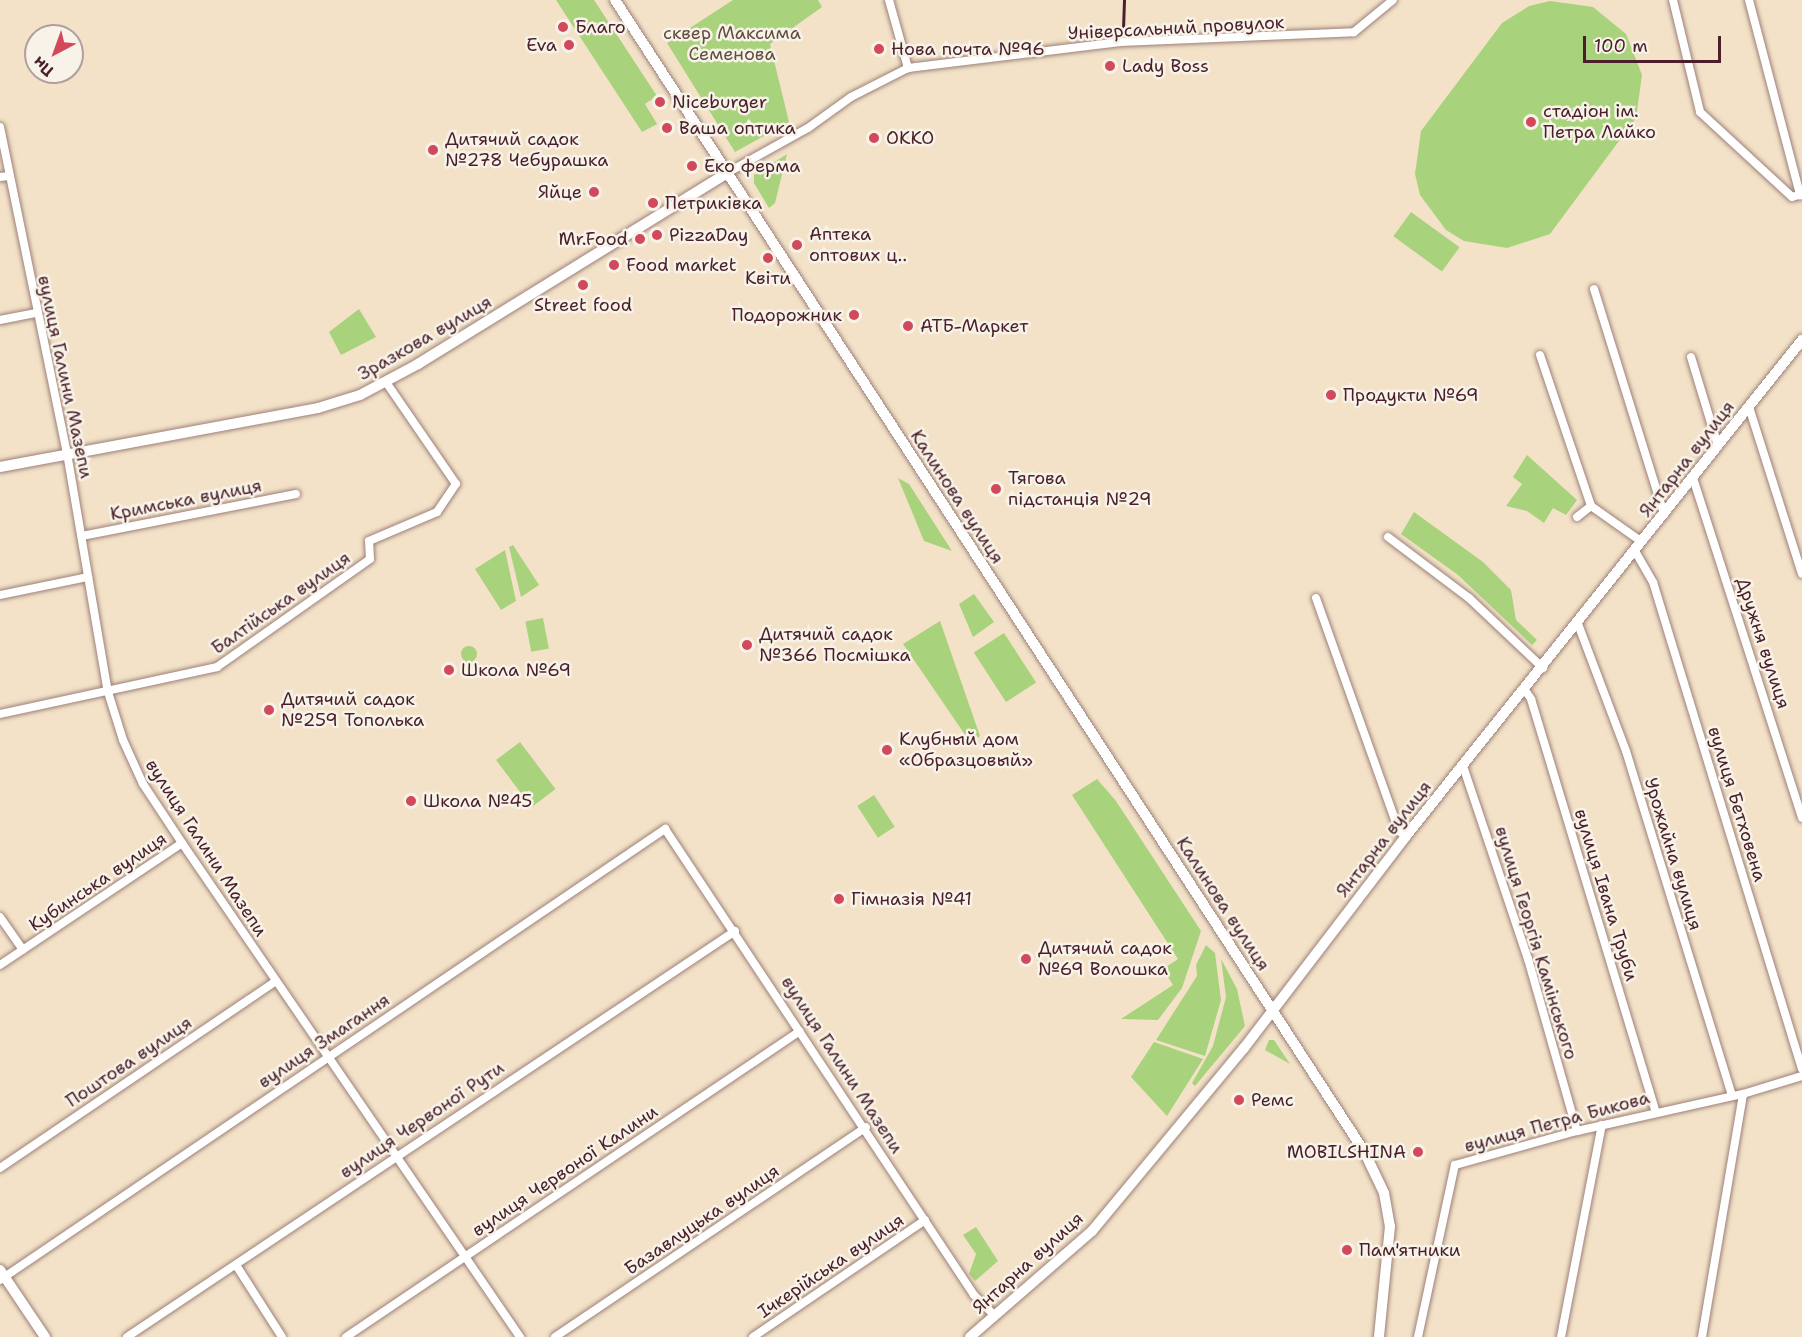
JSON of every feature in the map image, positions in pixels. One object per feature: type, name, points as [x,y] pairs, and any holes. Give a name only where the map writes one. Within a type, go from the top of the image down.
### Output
[{"type":"main road","name":"Калинова вулиця","points":[[615,0],[1364,1151],[1384,1193],[1390,1239],[1379,1337]]},
{"type":"main road","name":"Зразкова вулиця","points":[[0,467],[318,408],[386,382],[727,173]]},
{"type":"main road","name":"Янтарна вулиця","points":[[970,1337],[1092,1231],[1273,1011],[1406,836],[1543,668],[1802,340]]},
{"type":"main road","points":[[2,1276],[45,1337]]},
{"type":"street","points":[[889,0],[908,68]]},
{"type":"street","name":"Універсальний провулок","points":[[727,173],[808,128],[851,97],[908,68],[1120,42],[1354,32],[1393,0]]},
{"type":"street","points":[[1673,0],[1700,112],[1798,196]]},
{"type":"street","points":[[1749,0],[1798,196]]},
{"type":"street","name":"вулиця Галини Мазепи","points":[[0,127],[36,313],[67,453],[108,692],[133,763],[182,843],[276,981],[330,1055],[520,1337]]},
{"type":"street","points":[[0,177],[9,176]]},
{"type":"street","points":[[1594,289],[1664,514]]},
{"type":"street","points":[[0,320],[36,313]]},
{"type":"street","points":[[1540,355],[1591,506],[1639,546]]},
{"type":"street","points":[[1691,357],[1718,446]]},
{"type":"street","name":"Балтійська вулиця","points":[[0,714],[217,667],[369,559],[369,541],[437,512],[456,484],[386,382]]},
{"type":"street","points":[[1749,407],[1802,574]]},
{"type":"street","name":"Дружня вулиця","points":[[1693,478],[1802,818]]},
{"type":"street","name":"Кримська вулиця","points":[[82,536],[297,494]]},
{"type":"street","points":[[1577,517],[1591,506]]},
{"type":"street","points":[[1388,537],[1469,598],[1543,668]]},
{"type":"street","name":"вулиця Бетховена","points":[[1639,546],[1653,582],[1802,1069]]},
{"type":"street","points":[[0,596],[88,577]]},
{"type":"street","points":[[1316,598],[1399,831],[1406,836]]},
{"type":"street","name":"Урожайна вулиця","points":[[1578,624],[1626,751],[1732,1095]]},
{"type":"street","name":"вулиця Івана Труби","points":[[1525,690],[1532,699],[1655,1111]]},
{"type":"street","name":"вулиця Георгія Камінського","points":[[1463,766],[1528,959],[1577,1131]]},
{"type":"street","name":"вулиця Галини Мазепи","points":[[665,829],[866,1127],[977,1299],[994,1315]]},
{"type":"street","name":"вулиця Змагання","points":[[2,1276],[665,829]]},
{"type":"street","name":"Кубинська вулиця","points":[[0,965],[182,843]]},
{"type":"street","points":[[0,917],[23,950]]},
{"type":"street","name":"вулиця Червоної Рути","points":[[127,1337],[396,1154],[735,931]]},
{"type":"street","name":"Поштова вулиця","points":[[0,1168],[276,981]]},
{"type":"street","name":"вулиця Червоної Калини","points":[[346,1337],[800,1031]]},
{"type":"street","name":"вулиця Петра Бикова","points":[[1418,1337],[1455,1166],[1577,1131],[1655,1111],[1743,1094],[1802,1076]]},
{"type":"street","points":[[1702,1337],[1743,1094]]},
{"type":"street","points":[[1561,1337],[1602,1125]]},
{"type":"street","name":"Базавлуцька вулиця","points":[[555,1337],[866,1127]]},
{"type":"street","name":"Ічкерійська вулиця","points":[[753,1337],[925,1220]]},
{"type":"street","points":[[236,1265],[282,1337]]},
{"type":"green space","points":[[556,0],[594,0],[657,96],[645,104],[657,124],[642,132]]},
{"type":"green space","name":"сквер Максима Семенова","points":[[733,0],[818,0],[822,7],[770,44],[789,122],[735,152],[667,43]]},
{"type":"green space","name":"стадіон ім. Петра Лайко","points":[[1550,1],[1593,7],[1626,34],[1642,75],[1636,118],[1550,234],[1507,248],[1464,241],[1446,230],[1420,195],[1415,174],[1421,131],[1502,23],[1529,6]]},
{"type":"green space","points":[[787,154],[775,203],[769,208],[754,183],[754,175]]},
{"type":"green space","points":[[1411,212],[1460,247],[1442,272],[1393,236]]},
{"type":"green space","points":[[359,309],[376,337],[341,355],[329,332]]},
{"type":"green space","points":[[1527,455],[1577,500],[1566,515],[1553,508],[1544,523],[1527,511],[1506,506],[1522,484],[1513,477]]},
{"type":"green space","points":[[898,478],[909,484],[952,551],[924,541]]},
{"type":"green space","points":[[1414,512],[1483,562],[1511,590],[1516,620],[1537,640],[1532,645],[1458,575],[1401,534]]},
{"type":"green space","points":[[513,545],[539,585],[521,597],[509,547]]},
{"type":"green space","points":[[505,550],[516,601],[501,610],[475,569]]},
{"type":"green space","points":[[974,594],[994,622],[973,637],[959,604]]},
{"type":"green space","points":[[543,618],[549,648],[531,652],[525,621]]},
{"type":"green space","points":[[940,621],[980,736],[970,742],[903,644]]},
{"type":"green space","points":[[1004,633],[1036,682],[1006,702],[974,653]]},
{"type":"green space","points":[[466,646],[472,646],[477,654],[475,660],[466,662],[461,657],[461,651]]},
{"type":"green space","points":[[520,742],[556,789],[532,807],[496,760]]},
{"type":"green space","points":[[1097,779],[1116,801],[1201,931],[1182,988],[1158,1020],[1121,1019],[1173,985],[1163,969],[1178,959],[1072,795]]},
{"type":"green space","points":[[874,795],[895,827],[878,838],[857,806]]},
{"type":"green space","points":[[1206,945],[1215,953],[1221,1000],[1205,1056],[1156,1040],[1197,976],[1196,965]]},
{"type":"green space","points":[[1221,959],[1237,989],[1245,1026],[1195,1086],[1192,1083],[1213,1046],[1226,997]]},
{"type":"green space","points":[[1269,1040],[1274,1040],[1290,1064],[1265,1050]]},
{"type":"green space","points":[[1154,1042],[1203,1059],[1167,1116],[1131,1077]]},
{"type":"green space","points":[[976,1227],[998,1261],[975,1281],[969,1274],[976,1254],[963,1235]]},
{"type":"railway","points":[[1123,29],[1124,0]]},
{"type":"place","name":"Благо","points":[[563,27]]},
{"type":"place","name":"Eva","points":[[569,45]]},
{"type":"place","name":"Нова почта №96","points":[[879,49]]},
{"type":"place","name":"Lady Boss","points":[[1110,66]]},
{"type":"place","name":"Niceburger","points":[[660,102]]},
{"type":"place","name":"стадіон ім. Петра Лайко","points":[[1531,122]]},
{"type":"place","name":"Ваша оптика","points":[[667,128]]},
{"type":"place","name":"OKKO","points":[[874,138]]},
{"type":"place","name":"Дитячий садок №278 Чебурашка","points":[[433,150]]},
{"type":"place","name":"Еко ферма","points":[[692,166]]},
{"type":"place","name":"Яйце","points":[[594,192]]},
{"type":"place","name":"Петриківка","points":[[653,203]]},
{"type":"place","name":"PizzaDay","points":[[657,235]]},
{"type":"place","name":"Mr.Food","points":[[640,239]]},
{"type":"place","name":"Аптека оптових ц‥","points":[[797,245]]},
{"type":"place","name":"Квіти","points":[[768,258]]},
{"type":"place","name":"Food market","points":[[614,265]]},
{"type":"place","name":"Street food","points":[[583,285]]},
{"type":"place","name":"Подорожник","points":[[854,315]]},
{"type":"place","name":"АТБ-Маркет","points":[[908,326]]},
{"type":"place","name":"Продукти №69","points":[[1331,395]]},
{"type":"place","name":"Тягова пiдстанцiя №29","points":[[996,489]]},
{"type":"place","name":"Дитячий садок №366 Посмішка","points":[[747,645]]},
{"type":"place","name":"Школа №69","points":[[449,670]]},
{"type":"place","name":"Дитячий садок №259 Тополька","points":[[269,710]]},
{"type":"place","name":"Клубный дом «Образцовый»","points":[[887,750]]},
{"type":"place","name":"Школа №45","points":[[411,801]]},
{"type":"place","name":"Гімназія №41","points":[[839,899]]},
{"type":"place","name":"Дитячий садок №69 Волошка","points":[[1026,959]]},
{"type":"place","name":"Ремс","points":[[1239,1100]]},
{"type":"place","name":"MOBILSHINA","points":[[1418,1152]]},
{"type":"place","name":"Пам'ятники","points":[[1347,1250]]}]
